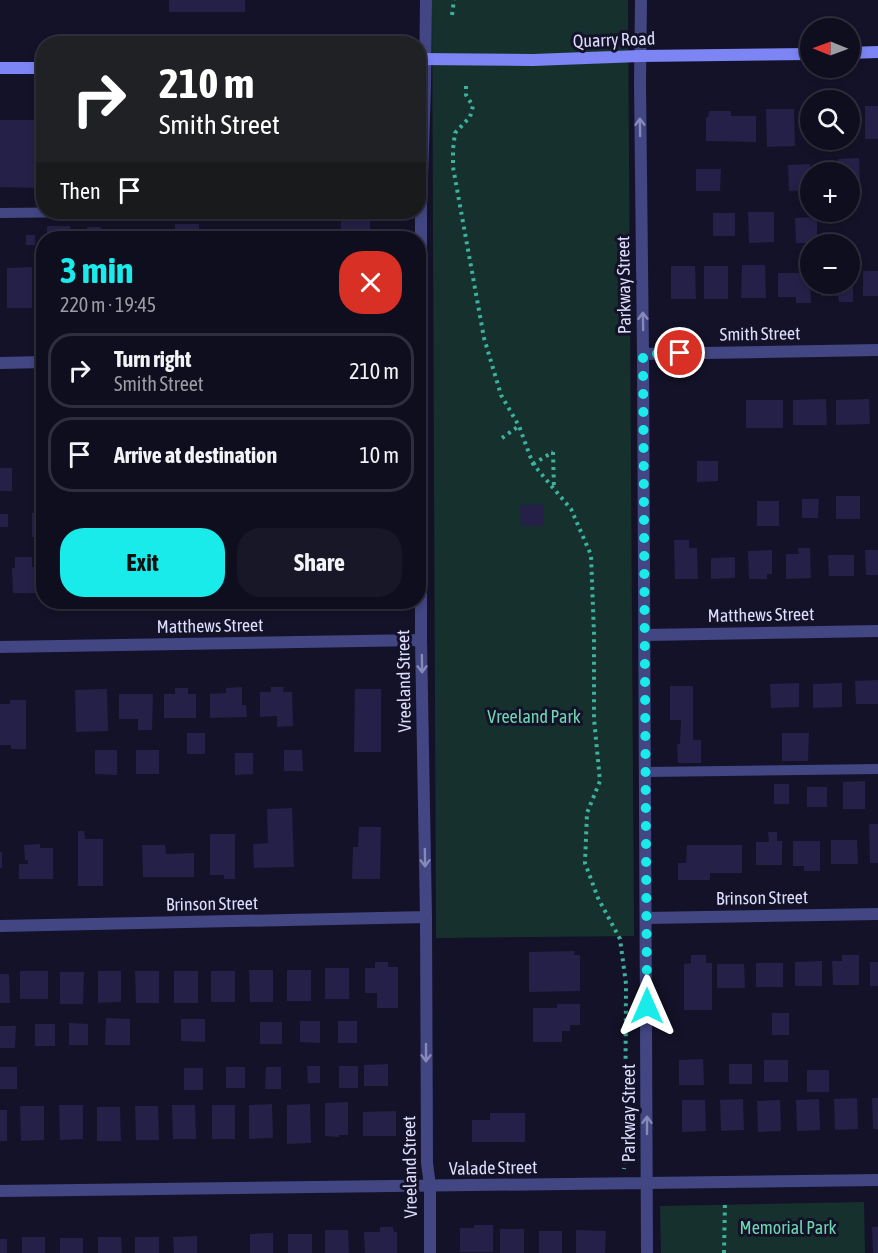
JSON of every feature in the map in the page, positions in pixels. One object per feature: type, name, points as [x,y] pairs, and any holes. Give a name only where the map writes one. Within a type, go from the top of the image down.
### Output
[{"type":"street","name":"Vreeland Street","points":[[424,36],[426,0]]},
{"type":"street","name":"Parkway Street","points":[[641,0],[647,1253]]},
{"type":"street","points":[[860,53],[878,52]]},
{"type":"street","name":"Quarry Road","points":[[426,59],[533,60],[800,54]]},
{"type":"street","points":[[0,68],[36,68]]},
{"type":"street","name":"Smith Street","points":[[643,354],[878,350]]},
{"type":"street","points":[[0,363],[36,362]]},
{"type":"street","name":"Vreeland Street","points":[[421,609],[430,1253]]},
{"type":"street","name":"Matthews Street","points":[[645,635],[878,631]]},
{"type":"street","name":"Matthews Street","points":[[0,647],[421,640]]},
{"type":"street","name":"Brinson Street","points":[[646,918],[878,914]]},
{"type":"street","name":"Brinson Street","points":[[0,926],[426,917]]},
{"type":"street","name":"Valade Street","points":[[0,1191],[878,1180]]},
{"type":"lane","points":[[0,213],[36,213]]},
{"type":"lane","points":[[646,772],[878,769]]},
{"type":"path","points":[[452,15],[454,0]]},
{"type":"path","points":[[466,86],[466,95],[473,106],[470,117],[454,133],[453,167],[484,338],[501,395],[519,426],[533,464],[572,508],[591,555],[594,719],[600,781],[587,813],[585,863],[598,897],[620,939],[626,984],[625,1161],[621,1184]]},
{"type":"path","points":[[502,438],[519,426]]},
{"type":"path","points":[[533,464],[553,452],[554,489]]},
{"type":"path","points":[[724,1201],[724,1253]]},
{"type":"green space","name":"Vreeland Park","points":[[432,0],[628,0],[634,936],[436,938]]},
{"type":"green space","name":"Memorial Park","points":[[864,1202],[865,1253],[661,1253],[660,1206]]},
{"type":"building","points":[[169,0],[245,0],[245,12],[169,12]]},
{"type":"building","points":[[865,106],[878,106],[878,139],[865,139]]},
{"type":"building","points":[[766,109],[794,109],[795,146],[767,147]]},
{"type":"building","points":[[709,111],[731,111],[731,116],[756,116],[756,142],[706,141],[706,117]]},
{"type":"building","points":[[0,120],[36,120],[36,188],[0,187]]},
{"type":"building","points":[[859,158],[859,162],[838,162],[838,159]]},
{"type":"building","points":[[800,164],[800,190],[789,191],[788,165]]},
{"type":"building","points":[[696,169],[721,169],[720,191],[696,191]]},
{"type":"building","points":[[748,212],[774,212],[774,242],[749,243]]},
{"type":"building","points":[[713,213],[735,213],[735,236],[713,236]]},
{"type":"building","points":[[795,218],[800,218],[800,222],[817,222],[817,234],[800,234],[800,243],[796,243]]},
{"type":"building","points":[[341,221],[370,221],[370,231],[341,231]]},
{"type":"building","points":[[175,224],[199,224],[199,231],[175,231]]},
{"type":"building","points":[[47,226],[70,226],[70,231],[47,231]]},
{"type":"building","points":[[87,227],[101,227],[101,231],[87,231]]},
{"type":"building","points":[[26,235],[35,235],[35,245],[26,245]]},
{"type":"building","points":[[742,265],[765,265],[766,298],[741,298]]},
{"type":"building","points":[[671,266],[695,266],[696,299],[671,299]]},
{"type":"building","points":[[704,266],[728,266],[728,299],[704,299]]},
{"type":"building","points":[[32,267],[32,308],[7,308],[7,268]]},
{"type":"building","points":[[863,271],[878,271],[878,296],[863,296]]},
{"type":"building","points":[[778,273],[800,273],[800,294],[811,294],[811,303],[796,303],[796,297],[778,297]]},
{"type":"building","points":[[821,294],[853,294],[853,302],[839,302],[838,296],[821,296]]},
{"type":"building","points":[[826,399],[827,425],[793,425],[793,400]]},
{"type":"building","points":[[869,399],[870,424],[836,425],[836,400]]},
{"type":"building","points":[[746,400],[783,400],[783,428],[746,428]]},
{"type":"building","points":[[697,461],[718,461],[718,481],[697,482]]},
{"type":"building","points":[[0,468],[12,468],[12,491],[0,491]]},
{"type":"building","points":[[836,496],[860,496],[860,519],[836,519]]},
{"type":"building","points":[[802,499],[819,499],[818,518],[802,518]]},
{"type":"building","points":[[757,501],[779,501],[779,526],[757,526]]},
{"type":"building","points":[[543,504],[544,526],[521,526],[520,505]]},
{"type":"building","points":[[32,513],[36,513],[36,537],[32,537]]},
{"type":"building","points":[[0,514],[8,514],[8,527],[0,527]]},
{"type":"building","points":[[674,540],[689,540],[689,548],[697,548],[698,579],[675,579]]},
{"type":"building","points":[[798,548],[810,548],[811,578],[786,579],[786,554],[799,554]]},
{"type":"building","points":[[772,550],[772,574],[767,574],[767,579],[749,579],[748,551]]},
{"type":"building","points":[[865,550],[878,550],[878,575],[866,575]]},
{"type":"building","points":[[828,555],[854,555],[854,576],[829,576]]},
{"type":"building","points":[[15,557],[32,557],[32,567],[36,567],[36,593],[13,593],[12,568],[15,568]]},
{"type":"building","points":[[735,557],[735,578],[711,579],[711,558]]},
{"type":"building","points":[[878,680],[878,704],[856,704],[855,681]]},
{"type":"building","points":[[799,683],[799,707],[771,708],[770,684]]},
{"type":"building","points":[[842,683],[842,707],[813,708],[813,684]]},
{"type":"building","points":[[670,686],[693,686],[693,740],[701,740],[701,763],[678,763],[677,744],[680,744],[681,720],[670,720]]},
{"type":"building","points":[[242,687],[242,705],[246,705],[247,717],[210,718],[210,694],[226,693],[226,688]]},
{"type":"building","points":[[271,687],[284,687],[283,692],[292,692],[293,726],[277,727],[277,716],[260,717],[260,692],[271,692]]},
{"type":"building","points":[[175,688],[188,688],[188,694],[196,694],[196,718],[164,718],[164,694],[175,694]]},
{"type":"building","points":[[107,689],[108,731],[76,732],[75,690]]},
{"type":"building","points":[[355,689],[381,689],[381,752],[354,752]]},
{"type":"building","points":[[119,694],[153,694],[152,730],[138,730],[138,719],[119,719]]},
{"type":"building","points":[[10,700],[26,700],[26,749],[11,749],[11,745],[0,745],[0,704],[10,704]]},
{"type":"building","points":[[187,733],[205,733],[205,754],[187,754]]},
{"type":"building","points":[[782,733],[809,733],[808,761],[782,761]]},
{"type":"building","points":[[95,750],[117,750],[117,775],[95,774]]},
{"type":"building","points":[[136,750],[159,750],[159,774],[136,774]]},
{"type":"building","points":[[284,750],[302,750],[303,771],[284,771]]},
{"type":"building","points":[[235,753],[253,753],[253,774],[235,775]]},
{"type":"building","points":[[865,781],[865,809],[843,809],[843,782]]},
{"type":"building","points":[[774,784],[789,784],[789,804],[774,804]]},
{"type":"building","points":[[807,787],[827,787],[827,807],[807,807]]},
{"type":"building","points":[[292,808],[294,867],[254,868],[253,844],[268,843],[267,809]]},
{"type":"building","points":[[869,824],[878,824],[878,863],[870,863]]},
{"type":"building","points":[[359,827],[381,827],[380,879],[352,879],[353,847],[358,847]]},
{"type":"building","points":[[78,831],[84,831],[85,839],[103,839],[103,886],[78,886]]},
{"type":"building","points":[[768,832],[777,832],[777,841],[782,841],[782,865],[756,865],[756,842],[769,842]]},
{"type":"building","points":[[210,834],[235,834],[235,879],[224,879],[224,875],[210,875]]},
{"type":"building","points":[[831,840],[857,840],[858,864],[831,864]]},
{"type":"building","points":[[793,841],[820,841],[820,871],[804,871],[804,866],[793,866]]},
{"type":"building","points":[[40,844],[40,848],[53,848],[53,879],[19,879],[19,864],[28,864],[28,860],[25,860],[24,845]]},
{"type":"building","points":[[142,845],[165,845],[166,854],[194,853],[194,877],[143,877]]},
{"type":"building","points":[[687,845],[742,845],[742,873],[710,873],[710,880],[678,880],[678,863],[686,863]]},
{"type":"building","points":[[0,852],[2,852],[2,868],[0,868]]},
{"type":"building","points":[[575,951],[574,955],[580,955],[580,991],[529,992],[529,952]]},
{"type":"building","points":[[691,955],[706,955],[706,963],[712,963],[712,1010],[684,1010],[684,964],[691,963]]},
{"type":"building","points":[[842,955],[859,955],[859,985],[833,985],[832,961],[842,961]]},
{"type":"building","points":[[822,961],[822,986],[795,986],[795,962]]},
{"type":"building","points":[[375,962],[388,962],[388,967],[398,967],[398,1008],[377,1008],[377,993],[365,993],[365,968],[375,968]]},
{"type":"building","points":[[870,962],[878,962],[878,986],[870,986]]},
{"type":"building","points":[[756,963],[783,963],[783,987],[756,987]]},
{"type":"building","points":[[717,964],[744,964],[745,988],[717,988]]},
{"type":"building","points":[[325,968],[349,968],[349,999],[325,999]]},
{"type":"building","points":[[249,970],[273,970],[273,1002],[250,1002]]},
{"type":"building","points":[[287,970],[311,970],[311,1001],[287,1001]]},
{"type":"building","points":[[20,971],[48,971],[48,999],[20,999]]},
{"type":"building","points":[[98,971],[121,971],[121,1002],[98,1003]]},
{"type":"building","points":[[135,971],[159,971],[159,1003],[136,1003]]},
{"type":"building","points":[[174,971],[198,971],[198,1003],[174,1003]]},
{"type":"building","points":[[211,971],[235,971],[235,1002],[211,1002]]},
{"type":"building","points":[[60,972],[84,972],[83,1004],[60,1004]]},
{"type":"building","points":[[0,974],[9,974],[10,1003],[0,1003]]},
{"type":"building","points":[[557,1004],[580,1004],[580,1025],[570,1025],[570,1031],[562,1031],[562,1042],[533,1042],[533,1008],[557,1008]]},
{"type":"building","points":[[772,1013],[789,1013],[789,1035],[772,1035]]},
{"type":"building","points":[[106,1018],[130,1019],[130,1045],[105,1045]]},
{"type":"building","points":[[181,1019],[205,1019],[205,1042],[181,1041]]},
{"type":"building","points":[[300,1021],[320,1021],[320,1043],[300,1042]]},
{"type":"building","points":[[338,1021],[357,1021],[357,1043],[338,1043]]},
{"type":"building","points":[[260,1022],[282,1022],[282,1044],[260,1044]]},
{"type":"building","points":[[69,1023],[88,1024],[88,1045],[69,1045]]},
{"type":"building","points":[[35,1024],[55,1024],[55,1046],[35,1046]]},
{"type":"building","points":[[0,1026],[16,1026],[15,1048],[0,1048]]},
{"type":"building","points":[[703,1059],[704,1085],[679,1085],[679,1060]]},
{"type":"building","points":[[764,1060],[788,1060],[788,1082],[764,1082]]},
{"type":"building","points":[[388,1064],[388,1086],[364,1086],[364,1065]]},
{"type":"building","points":[[729,1064],[752,1064],[752,1084],[729,1084]]},
{"type":"building","points":[[307,1066],[320,1066],[320,1083],[308,1083]]},
{"type":"building","points":[[339,1066],[358,1066],[358,1088],[339,1088]]},
{"type":"building","points":[[0,1067],[17,1067],[17,1089],[0,1089]]},
{"type":"building","points":[[226,1067],[245,1067],[245,1088],[226,1088]]},
{"type":"building","points":[[266,1067],[281,1067],[281,1089],[265,1089]]},
{"type":"building","points":[[184,1068],[203,1068],[203,1090],[184,1090]]},
{"type":"building","points":[[807,1070],[829,1070],[829,1092],[807,1092]]},
{"type":"building","points":[[857,1098],[858,1129],[835,1130],[834,1099]]},
{"type":"building","points":[[872,1098],[878,1098],[878,1129],[873,1129]]},
{"type":"building","points":[[743,1099],[744,1130],[721,1131],[720,1100]]},
{"type":"building","points":[[819,1099],[820,1130],[797,1131],[796,1100]]},
{"type":"building","points":[[682,1100],[705,1100],[706,1131],[682,1132]]},
{"type":"building","points":[[780,1100],[781,1131],[758,1132],[757,1101]]},
{"type":"building","points":[[348,1102],[348,1135],[325,1136],[325,1103]]},
{"type":"building","points":[[272,1104],[273,1138],[249,1139],[249,1105]]},
{"type":"building","points":[[310,1104],[311,1143],[287,1144],[287,1105]]},
{"type":"building","points":[[59,1105],[83,1105],[83,1139],[60,1140]]},
{"type":"building","points":[[172,1105],[195,1105],[196,1139],[173,1139]]},
{"type":"building","points":[[212,1105],[235,1105],[235,1139],[212,1139]]},
{"type":"building","points":[[20,1106],[44,1106],[44,1140],[21,1141]]},
{"type":"building","points":[[135,1106],[158,1106],[159,1140],[136,1140]]},
{"type":"building","points":[[97,1107],[120,1107],[121,1141],[97,1141]]},
{"type":"building","points":[[0,1110],[7,1110],[7,1141],[0,1141]]},
{"type":"building","points":[[396,1111],[396,1136],[363,1136],[363,1112]]},
{"type":"building","points":[[490,1113],[525,1113],[525,1142],[472,1142],[472,1120],[490,1120]]},
{"type":"building","points":[[474,1225],[493,1225],[493,1252],[460,1252],[460,1228],[474,1228]]},
{"type":"building","points":[[380,1227],[393,1227],[394,1232],[397,1232],[397,1253],[365,1253],[364,1232],[380,1232]]},
{"type":"building","points":[[872,1227],[878,1227],[878,1253],[873,1253]]},
{"type":"building","points":[[500,1229],[524,1229],[524,1253],[500,1253]]},
{"type":"building","points":[[325,1230],[348,1230],[349,1253],[325,1253]]},
{"type":"building","points":[[576,1230],[606,1231],[605,1253],[576,1253]]},
{"type":"building","points":[[539,1231],[562,1231],[562,1253],[539,1253]]},
{"type":"building","points":[[273,1233],[273,1253],[250,1253],[250,1234]]},
{"type":"building","points":[[288,1234],[312,1234],[312,1253],[288,1253]]},
{"type":"building","points":[[197,1236],[197,1253],[174,1253],[173,1237]]},
{"type":"building","points":[[22,1237],[45,1237],[45,1253],[22,1253]]},
{"type":"building","points":[[98,1237],[121,1237],[122,1253],[98,1253]]},
{"type":"building","points":[[135,1237],[159,1237],[159,1253],[135,1253]]},
{"type":"building","points":[[60,1238],[83,1238],[83,1253],[60,1253]]},
{"type":"building","points":[[0,1239],[7,1239],[7,1253],[0,1253]]},
{"type":"route","points":[[647,1006],[643,354],[680,353]]}]
